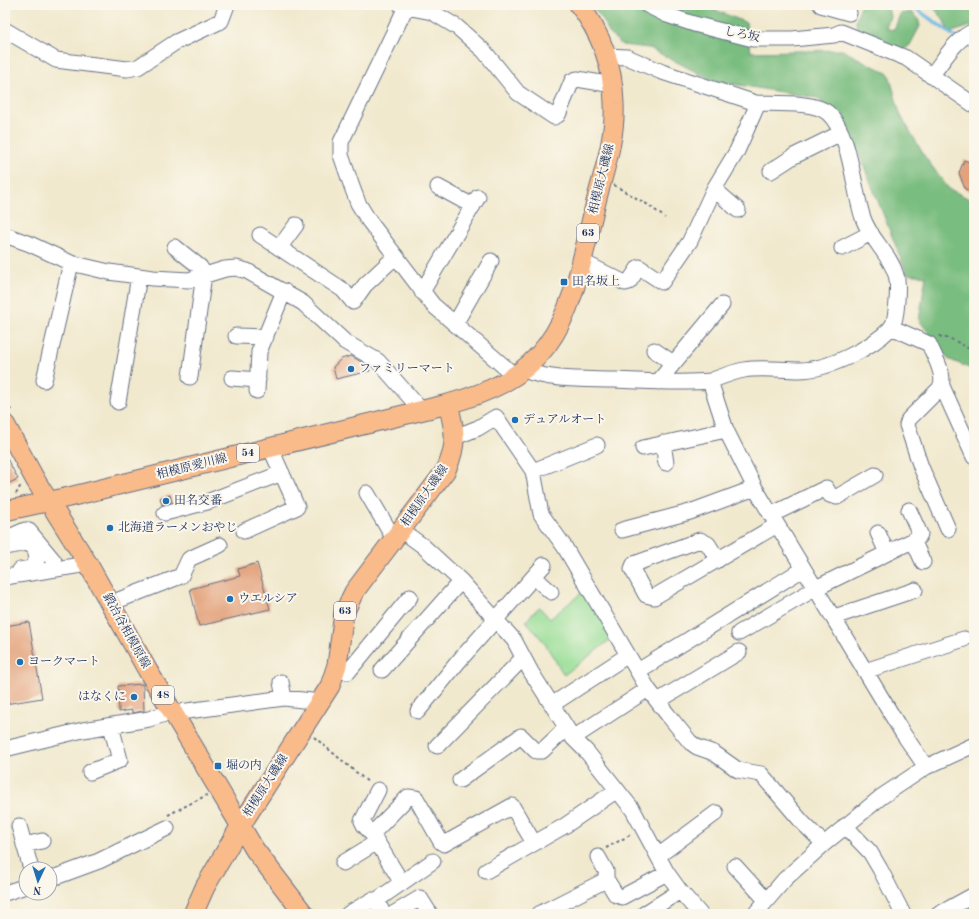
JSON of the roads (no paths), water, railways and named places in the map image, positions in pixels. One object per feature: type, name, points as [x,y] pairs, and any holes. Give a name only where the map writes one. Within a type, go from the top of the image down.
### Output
[{"type":"main road","name":"相模原大磯線","points":[[193,914],[205,887],[241,825],[321,702],[336,670],[343,620],[354,592],[446,470],[453,453],[455,437],[448,404],[488,392],[519,373],[546,346],[560,325],[572,294],[581,261],[610,145],[614,111],[613,85],[607,56],[598,35],[579,5]]},
{"type":"main road","name":"相模原愛川線","points":[[5,511],[448,404]]},
{"type":"main road","name":"鍛冶谷相模原線","points":[[5,424],[259,855],[304,914]]},
{"type":"street","points":[[5,30],[56,60],[127,70],[138,67],[176,42],[221,21],[227,5]]},
{"type":"street","name":"しろ坂","points":[[647,5],[667,15],[694,24],[753,39],[792,39],[834,35],[841,32]]},
{"type":"street","points":[[821,5],[849,9],[846,23],[841,32],[906,58],[974,104]]},
{"type":"street","points":[[607,56],[627,57],[662,72],[756,103],[800,105],[819,108],[826,112],[832,118],[841,133],[853,172],[863,218],[892,265],[897,277],[895,316],[891,327],[856,352],[828,365],[801,370],[744,370],[710,381],[684,383],[549,377],[519,373],[456,324],[422,292],[368,221],[358,203],[340,148],[341,142],[408,6],[432,12],[458,27],[484,51],[518,93],[554,117],[558,115],[572,81],[577,79],[613,85]]},
{"type":"street","points":[[931,76],[965,36]]},
{"type":"street","points":[[581,261],[625,283],[629,282],[642,262],[667,285],[690,241],[714,189],[737,151],[755,113],[756,103]]},
{"type":"street","points":[[771,172],[794,156],[841,133]]},
{"type":"street","points":[[422,292],[475,201],[438,187]]},
{"type":"street","points":[[714,189],[738,210]]},
{"type":"street","points":[[279,248],[296,225]]},
{"type":"street","points":[[842,248],[871,233]]},
{"type":"street","points":[[5,235],[30,244],[71,263],[109,272],[189,280],[204,274],[225,269],[236,268],[247,270],[284,291],[314,312],[345,342],[378,361],[422,411]]},
{"type":"street","points":[[260,235],[343,290],[353,302],[364,285],[396,256]]},
{"type":"street","points":[[175,247],[200,267],[204,274],[190,377]]},
{"type":"street","points":[[456,324],[491,261]]},
{"type":"street","points":[[44,380],[71,263]]},
{"type":"street","points":[[118,402],[139,276]]},
{"type":"street","points":[[232,378],[257,386],[260,352],[284,291]]},
{"type":"street","points":[[658,382],[722,305]]},
{"type":"street","points":[[891,327],[923,340],[929,344],[942,377],[935,393],[909,419],[907,424],[921,467],[948,529]]},
{"type":"street","points":[[236,336],[266,337]]},
{"type":"street","points":[[654,350],[673,363]]},
{"type":"street","points":[[710,381],[726,430],[755,488],[902,732],[926,767]]},
{"type":"street","points":[[935,393],[959,446]]},
{"type":"street","points":[[935,393],[974,457]]},
{"type":"street","points":[[455,437],[478,428],[496,417],[533,471],[541,514],[564,546],[648,689],[694,745],[714,753],[738,770],[762,774],[798,817],[824,844]]},
{"type":"street","points":[[643,448],[726,430]]},
{"type":"street","points":[[663,443],[666,463]]},
{"type":"street","points":[[533,471],[571,460],[597,446]]},
{"type":"street","points":[[244,531],[297,506],[270,447]]},
{"type":"street","points":[[166,513],[209,507],[282,473]]},
{"type":"street","points":[[718,560],[708,544],[700,540],[634,564],[632,569],[646,595],[654,597],[718,560],[774,520],[823,482],[830,495],[838,497],[875,475]]},
{"type":"street","points":[[622,530],[690,512],[755,488]]},
{"type":"street","points":[[367,493],[390,532],[399,533],[423,546],[461,581],[514,640],[523,658],[571,734],[587,752],[632,810],[644,828],[667,873],[700,914]]},
{"type":"street","points":[[739,633],[816,588],[883,560],[918,538],[920,534],[909,510]]},
{"type":"street","points":[[5,539],[25,530],[38,540],[40,568]]},
{"type":"street","points":[[878,533],[883,560]]},
{"type":"street","points":[[913,540],[923,562]]},
{"type":"street","points":[[5,547],[27,543],[34,548],[40,568]]},
{"type":"street","points":[[111,603],[180,576],[181,564],[220,545]]},
{"type":"street","points":[[5,572],[88,564]]},
{"type":"street","points":[[5,577],[40,568]]},
{"type":"street","points":[[5,582],[40,568]]},
{"type":"street","points":[[638,671],[803,568]]},
{"type":"street","points":[[418,711],[437,696],[496,621],[539,571],[551,592]]},
{"type":"street","points":[[382,670],[399,658],[428,626],[461,581]]},
{"type":"street","points":[[834,617],[892,604],[915,590]]},
{"type":"street","points":[[336,670],[348,672],[390,630],[410,597]]},
{"type":"street","points":[[865,671],[959,637]]},
{"type":"street","points":[[658,701],[739,652]]},
{"type":"street","points":[[552,704],[628,655]]},
{"type":"street","points":[[440,737],[480,708],[523,658]]},
{"type":"street","points":[[282,682],[284,698]]},
{"type":"street","points":[[462,774],[497,747],[521,736],[533,754],[542,751],[562,732],[571,734],[648,689]]},
{"type":"street","points":[[5,749],[83,730],[111,726],[174,713],[284,698],[321,702]]},
{"type":"street","points":[[98,773],[120,760],[111,726]]},
{"type":"street","points":[[755,914],[785,879],[845,826],[881,797],[926,767],[974,746]]},
{"type":"street","points":[[378,790],[362,821],[402,883]]},
{"type":"street","points":[[486,871],[523,856],[534,843],[569,829],[617,790]]},
{"type":"street","points":[[343,863],[374,838],[408,797],[416,798],[441,842],[444,844],[517,802],[534,843]]},
{"type":"street","points":[[658,856],[716,813]]},
{"type":"street","points":[[19,826],[29,861]]},
{"type":"street","points":[[845,826],[870,852],[903,914]]},
{"type":"street","points":[[58,876],[98,861],[167,828]]},
{"type":"street","points":[[24,845],[42,840]]},
{"type":"street","points":[[598,857],[606,871],[606,881],[616,895],[622,897],[667,873]]},
{"type":"street","points":[[348,914],[372,900],[380,907],[402,883],[434,861]]},
{"type":"street","points":[[735,866],[766,900]]},
{"type":"street","points":[[547,912],[606,881]]},
{"type":"street","points":[[5,892],[18,888]]},
{"type":"street","points":[[644,914],[680,891]]},
{"type":"street","points":[[939,914],[974,895]]},
{"type":"street","points":[[392,914],[420,898],[430,914]]},
{"type":"waterway","points":[[911,5],[957,38]]},
{"type":"waterway","points":[[964,43],[974,50]]},
{"type":"place","name":"田名坂上","points":[[564,282]]},
{"type":"place","name":"ファミリーマート","points":[[351,369]]},
{"type":"place","name":"デュアルオート","points":[[515,420]]},
{"type":"place","name":"田名交番","points":[[166,501]]},
{"type":"place","name":"北海道ラーメンおやじ","points":[[110,528]]},
{"type":"place","name":"ウエルシア","points":[[230,599]]},
{"type":"place","name":"ヨークマート","points":[[20,662]]},
{"type":"place","name":"はなくに","points":[[134,697]]},
{"type":"place","name":"堀の内","points":[[218,766]]}]
